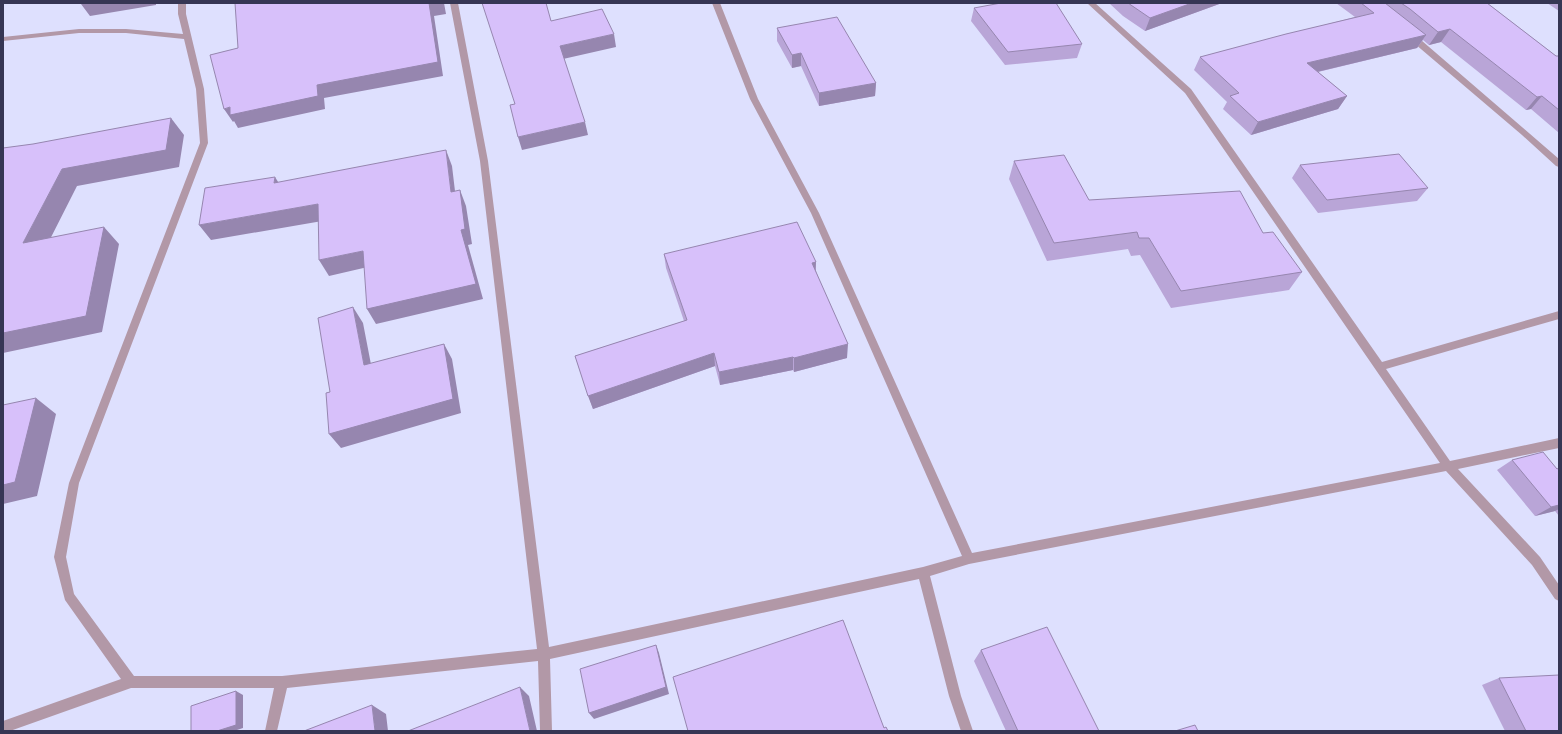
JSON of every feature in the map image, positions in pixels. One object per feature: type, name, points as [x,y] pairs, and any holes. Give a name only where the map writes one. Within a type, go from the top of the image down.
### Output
[{"type":"street","points":[[131,682],[69,596],[60,557],[74,483],[204,143],[200,89],[182,14],[182,3]]},
{"type":"street","points":[[454,3],[484,161],[544,654],[546,731]]},
{"type":"street","points":[[716,3],[754,99],[815,213],[968,559]]},
{"type":"street","points":[[1091,3],[1188,91],[1448,466],[1536,561],[1559,595]]},
{"type":"street","points":[[1404,30],[1559,164]]},
{"type":"street","points":[[3,39],[86,31],[126,31],[188,37]]},
{"type":"street","points":[[1379,367],[1559,315]]},
{"type":"street","points":[[3,727],[131,682],[282,682],[544,654],[923,573],[968,559],[1559,443]]},
{"type":"street","points":[[923,573],[955,696],[967,731]]},
{"type":"street","points":[[271,731],[282,682]]},
{"type":"building","points":[[235,3],[429,3],[438,62],[317,85],[318,96],[230,115],[230,107],[224,109],[210,55],[238,48]]},
{"type":"building","points":[[482,3],[546,3],[551,21],[602,9],[614,34],[560,46],[585,122],[518,137],[510,105],[515,104]]},
{"type":"building","points":[[1001,3],[1056,3],[1082,44],[1008,52],[974,8]]},
{"type":"building","points":[[1128,3],[1192,3],[1150,18]]},
{"type":"building","points":[[1361,3],[1385,3],[1426,35],[1307,63],[1347,96],[1258,122],[1230,96],[1239,93],[1200,57],[1286,34],[1374,13]]},
{"type":"building","points":[[1401,3],[1487,3],[1556,56],[1559,56],[1559,110],[1542,96],[1537,97],[1450,29],[1438,32]]},
{"type":"building","points":[[837,17],[876,83],[819,93],[801,53],[792,55],[777,28]]},
{"type":"building","points":[[171,118],[166,150],[62,169],[23,243],[104,227],[86,316],[3,333],[3,148],[33,144]]},
{"type":"building","points":[[446,150],[451,192],[460,190],[465,229],[461,230],[476,284],[367,309],[363,251],[319,260],[318,204],[199,225],[205,188],[275,177],[274,183]]},
{"type":"building","points":[[1399,154],[1428,188],[1327,200],[1300,165]]},
{"type":"building","points":[[1064,155],[1089,200],[1240,191],[1263,233],[1273,232],[1302,272],[1181,291],[1149,238],[1139,238],[1137,232],[1054,243],[1014,161]]},
{"type":"building","points":[[797,222],[816,262],[812,263],[848,344],[794,358],[719,372],[714,353],[588,396],[575,356],[687,320],[664,254]]},
{"type":"building","points":[[353,307],[364,365],[444,344],[453,399],[329,434],[326,393],[330,392],[318,318]]},
{"type":"building","points":[[36,398],[15,482],[3,485],[3,405]]},
{"type":"building","points":[[1543,452],[1557,469],[1559,468],[1559,505],[1551,507],[1512,460]]},
{"type":"building","points":[[843,620],[884,728],[886,727],[888,731],[688,731],[673,677]]},
{"type":"building","points":[[1047,627],[1099,731],[1018,731],[981,650]]},
{"type":"building","points":[[656,645],[666,687],[589,713],[580,669]]},
{"type":"building","points":[[1559,675],[1559,731],[1526,731],[1499,678]]},
{"type":"building","points":[[520,687],[530,731],[408,731]]},
{"type":"building","points":[[236,691],[236,725],[217,731],[191,731],[191,706]]},
{"type":"building","points":[[372,705],[375,731],[304,731]]},
{"type":"building","points":[[1195,725],[1198,731],[1175,731]]}]
